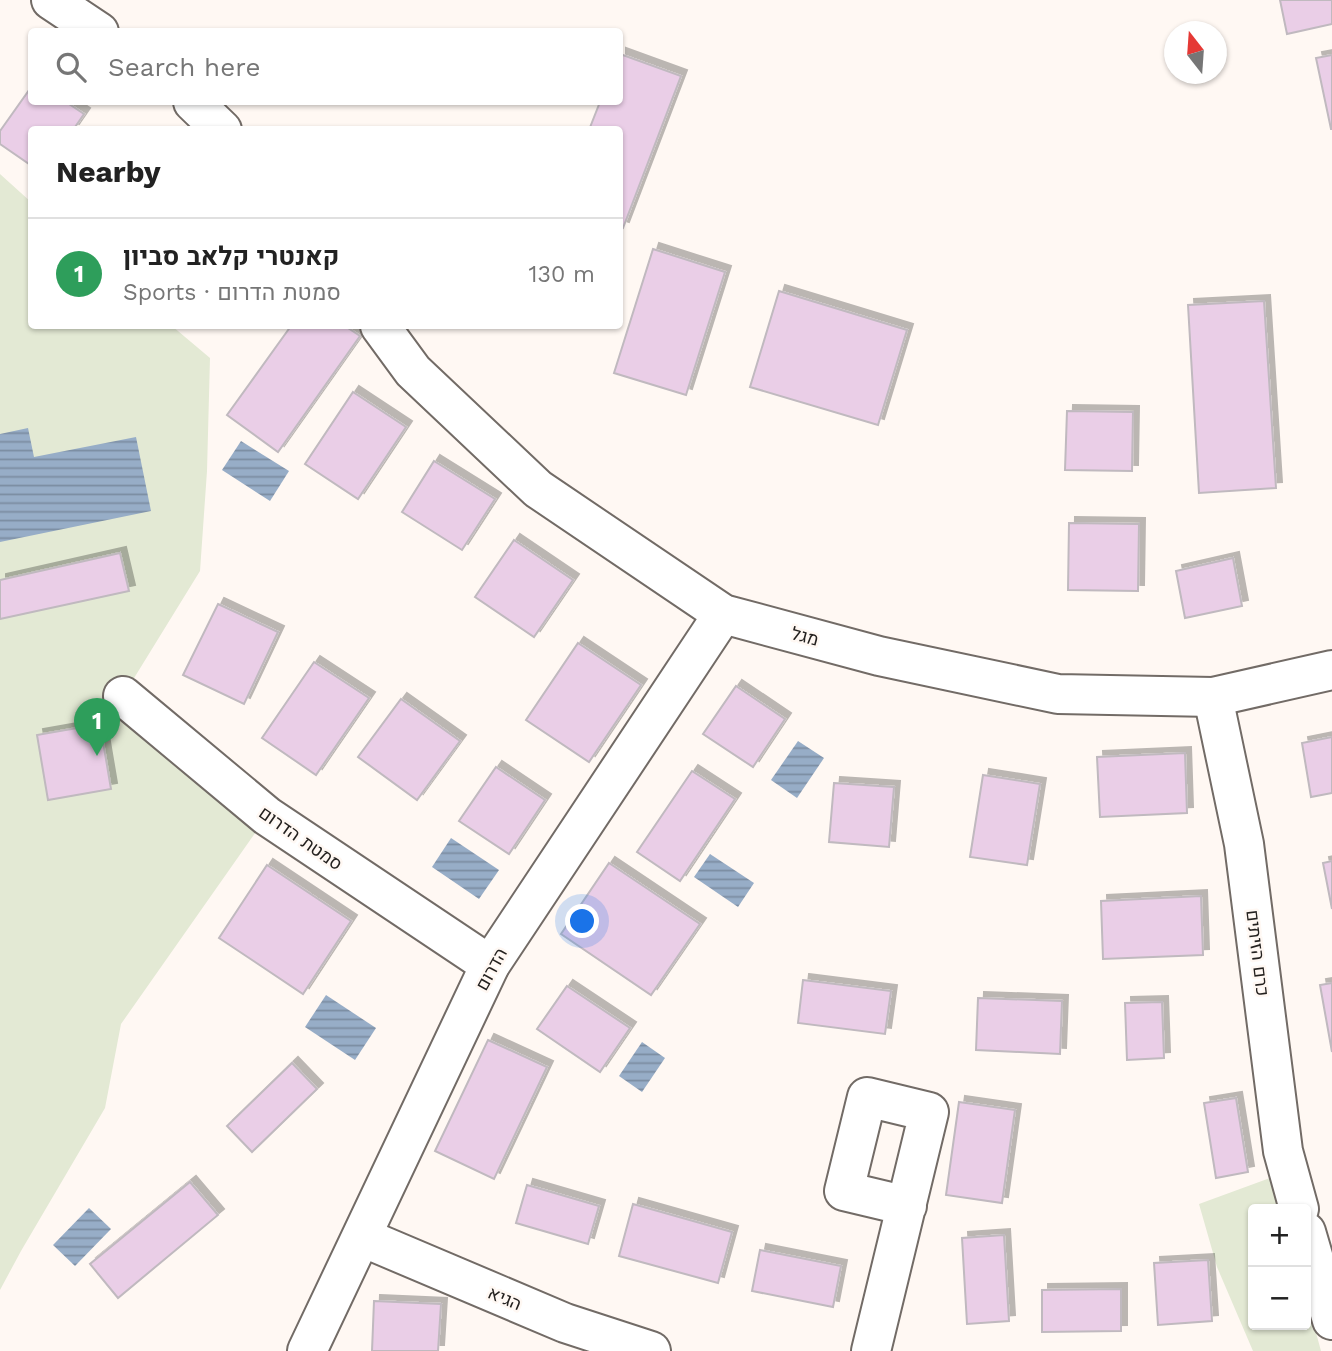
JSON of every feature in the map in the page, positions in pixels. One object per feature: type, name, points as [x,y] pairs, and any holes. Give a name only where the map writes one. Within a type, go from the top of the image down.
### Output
[{"type":"street","points":[[51,0],[93,28]]},
{"type":"street","points":[[196,105],[218,126]]},
{"type":"street","name":"מגל","points":[[382,329],[413,371],[538,489],[723,614],[879,656],[1058,694],[1213,697],[1332,670]]},
{"type":"street","name":"הדרום","points":[[307,1351],[490,965],[723,614]]},
{"type":"street","name":"סמטת הדרום","points":[[122,696],[267,816],[490,965]]},
{"type":"street","name":"כרם הזיתים","points":[[1213,697],[1244,844],[1283,1151],[1298,1204]]},
{"type":"street","points":[[871,1351],[907,1206]]},
{"type":"street","name":"הגיא","points":[[362,1237],[565,1323],[651,1351]]},
{"type":"street","points":[[1311,1250],[1332,1320]]},
{"type":"green space","points":[[0,174],[28,199],[28,329],[176,329],[210,358],[207,471],[200,571],[123,696],[267,816],[121,1024],[105,1108],[0,1290]]},
{"type":"green space","points":[[1273,1177],[1281,1204],[1248,1204],[1248,1330],[1311,1330],[1311,1314],[1321,1351],[1253,1351],[1217,1267],[1199,1204]]},
{"type":"water","points":[[28,428],[34,457],[136,437],[151,511],[0,542],[0,434]]},
{"type":"water","points":[[241,441],[289,471],[270,501],[222,470]]},
{"type":"water","points":[[798,741],[824,758],[797,798],[771,780]]},
{"type":"water","points":[[451,838],[499,870],[479,899],[432,867]]},
{"type":"water","points":[[710,854],[754,883],[738,907],[694,877]]},
{"type":"water","points":[[326,995],[376,1028],[355,1060],[305,1027]]},
{"type":"water","points":[[642,1042],[665,1058],[642,1092],[619,1076]]},
{"type":"water","points":[[89,1208],[111,1229],[75,1266],[53,1245]]},
{"type":"building","points":[[1280,0],[1332,0],[1332,24],[1287,34]]},
{"type":"building","points":[[623,55],[681,76],[623,228],[623,126],[591,126],[599,105],[623,105]]},
{"type":"building","points":[[1332,55],[1332,129],[1331,129],[1316,58]]},
{"type":"building","points":[[28,92],[28,105],[70,105],[84,114],[76,126],[28,126],[28,163],[0,144],[0,131]]},
{"type":"building","points":[[653,249],[725,272],[686,395],[614,373]]},
{"type":"building","points":[[779,291],[907,330],[878,425],[750,387]]},
{"type":"building","points":[[1264,301],[1276,488],[1199,493],[1188,305]]},
{"type":"building","points":[[289,329],[350,329],[360,336],[278,452],[227,415]]},
{"type":"building","points":[[353,392],[406,427],[358,499],[305,464]]},
{"type":"building","points":[[1067,411],[1133,412],[1132,471],[1065,470]]},
{"type":"building","points":[[434,461],[495,499],[462,550],[402,512]]},
{"type":"building","points":[[1069,523],[1139,524],[1138,591],[1068,590]]},
{"type":"building","points":[[514,540],[573,580],[534,637],[475,597]]},
{"type":"building","points":[[120,553],[129,591],[0,619],[0,580]]},
{"type":"building","points":[[1233,558],[1242,606],[1185,618],[1176,571]]},
{"type":"building","points":[[218,604],[278,632],[244,704],[183,675]]},
{"type":"building","points":[[578,643],[641,685],[589,762],[526,720]]},
{"type":"building","points":[[314,662],[369,698],[316,775],[262,738]]},
{"type":"building","points":[[736,686],[785,719],[753,767],[703,734]]},
{"type":"building","points":[[401,699],[460,741],[417,800],[358,757]]},
{"type":"building","points":[[100,724],[111,789],[48,800],[37,735]]},
{"type":"building","points":[[1332,737],[1332,793],[1311,797],[1302,743]]},
{"type":"building","points":[[1185,753],[1187,813],[1100,817],[1097,757]]},
{"type":"building","points":[[496,767],[545,800],[509,854],[459,821]]},
{"type":"building","points":[[692,771],[735,799],[680,881],[637,852]]},
{"type":"building","points":[[983,775],[1040,784],[1027,865],[970,857]]},
{"type":"building","points":[[834,783],[894,787],[889,847],[829,842]]},
{"type":"building","points":[[1332,861],[1332,909],[1323,863]]},
{"type":"building","points":[[609,863],[700,924],[651,995],[561,934]]},
{"type":"building","points":[[267,865],[351,921],[303,994],[219,938]]},
{"type":"building","points":[[1201,896],[1203,955],[1103,959],[1101,901]]},
{"type":"building","points":[[803,980],[891,991],[885,1034],[798,1023]]},
{"type":"building","points":[[1332,983],[1332,1052],[1320,985]]},
{"type":"building","points":[[567,986],[630,1028],[600,1072],[537,1029]]},
{"type":"building","points":[[978,998],[1062,1001],[1060,1054],[976,1050]]},
{"type":"building","points":[[1162,1002],[1164,1058],[1127,1060],[1125,1003]]},
{"type":"building","points":[[488,1040],[547,1067],[494,1179],[435,1151]]},
{"type":"building","points":[[292,1063],[317,1089],[252,1152],[227,1126]]},
{"type":"building","points":[[1236,1098],[1248,1172],[1216,1178],[1204,1103]]},
{"type":"building","points":[[959,1102],[1015,1110],[1002,1203],[946,1195]]},
{"type":"building","points":[[190,1182],[218,1215],[118,1298],[90,1264]]},
{"type":"building","points":[[527,1185],[599,1206],[588,1244],[516,1223]]},
{"type":"building","points":[[633,1204],[732,1232],[718,1283],[619,1256]]},
{"type":"building","points":[[1004,1235],[1009,1321],[967,1324],[962,1238]]},
{"type":"building","points":[[760,1250],[841,1266],[833,1307],[752,1291]]},
{"type":"building","points":[[1208,1260],[1212,1321],[1158,1325],[1154,1263]]},
{"type":"building","points":[[1121,1289],[1121,1331],[1042,1332],[1042,1290]]},
{"type":"building","points":[[374,1301],[441,1304],[438,1351],[372,1351]]},
{"type":"place","name":"קאנטרי קלאב סביון","points":[[97,756]]}]
